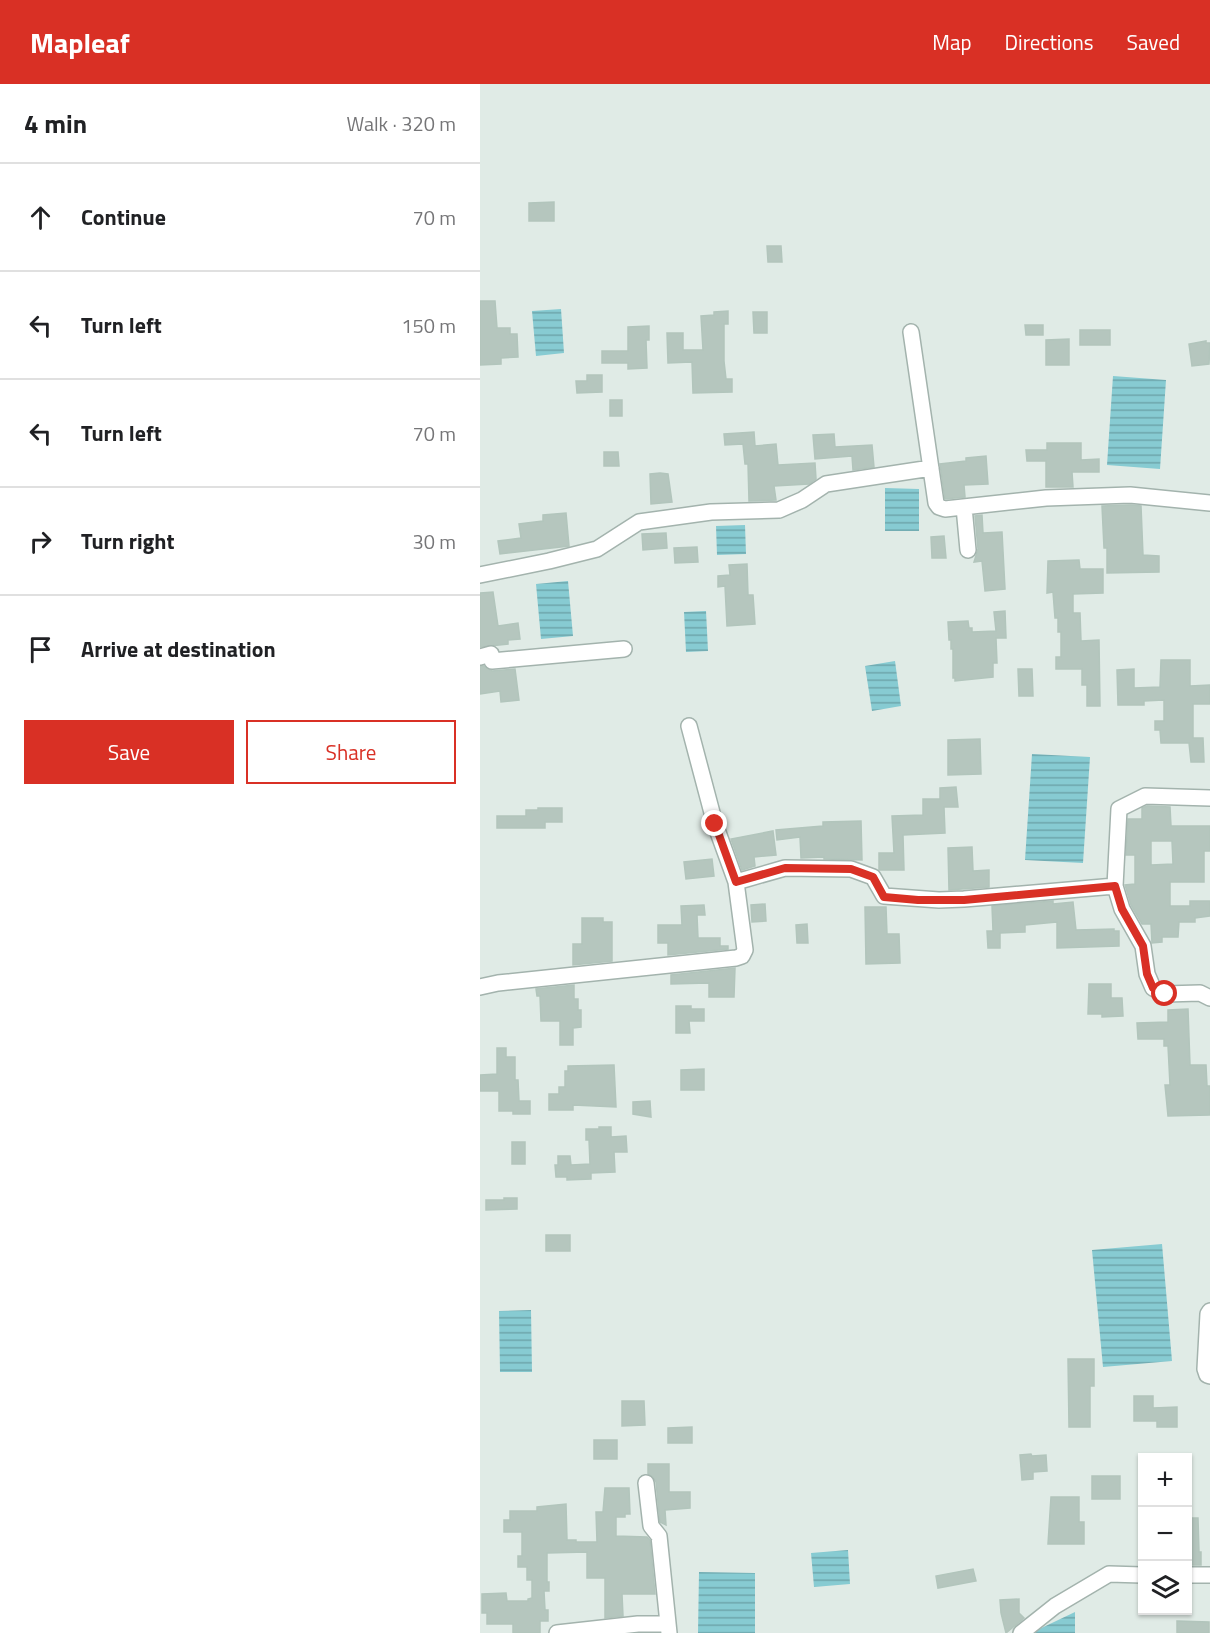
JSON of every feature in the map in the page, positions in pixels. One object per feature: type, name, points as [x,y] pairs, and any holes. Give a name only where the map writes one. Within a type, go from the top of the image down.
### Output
[{"type":"street","points":[[910,332],[936,503],[939,507],[964,507],[1078,496],[1130,495],[1210,502]]},
{"type":"street","points":[[480,575],[597,549],[639,522],[711,512],[779,510],[802,500],[826,484],[931,468]]},
{"type":"street","points":[[964,507],[969,550]]},
{"type":"street","points":[[480,657],[491,654],[492,661],[624,649]]},
{"type":"street","points":[[480,987],[498,983],[742,956],[745,950],[736,882],[715,824],[689,726]]},
{"type":"street","points":[[1210,798],[1145,796],[1119,809],[1115,886],[1122,909],[1143,946],[1147,974],[1153,988],[1165,994],[1200,993],[1210,998]]},
{"type":"street","points":[[736,882],[785,868],[851,869],[873,877],[884,897],[939,900],[1115,886]]},
{"type":"street","points":[[1210,1311],[1205,1369],[1207,1375],[1210,1376]]},
{"type":"street","points":[[557,1633],[638,1623],[669,1628],[659,1536],[651,1526],[646,1483]]},
{"type":"street","points":[[1021,1633],[1054,1606],[1109,1574],[1138,1575]]},
{"type":"street","points":[[1192,1575],[1210,1575]]},
{"type":"water","points":[[561,309],[564,353],[536,356],[532,311]]},
{"type":"water","points":[[1113,376],[1166,380],[1160,469],[1107,465]]},
{"type":"water","points":[[885,488],[919,489],[919,531],[885,531]]},
{"type":"water","points":[[745,525],[746,554],[717,555],[716,526]]},
{"type":"water","points":[[568,581],[573,636],[541,639],[536,584]]},
{"type":"water","points":[[706,611],[708,651],[686,652],[684,612]]},
{"type":"water","points":[[895,661],[901,706],[872,711],[865,666]]},
{"type":"water","points":[[1032,754],[1090,757],[1083,863],[1025,860]]},
{"type":"water","points":[[1162,1244],[1172,1361],[1103,1367],[1092,1250]]},
{"type":"water","points":[[531,1310],[532,1372],[500,1372],[499,1311]]},
{"type":"water","points":[[848,1550],[850,1584],[814,1587],[811,1553]]},
{"type":"water","points":[[699,1572],[755,1573],[755,1633],[698,1633]]},
{"type":"water","points":[[1075,1612],[1075,1633],[1033,1633],[1033,1632]]},
{"type":"building","points":[[554,202],[554,221],[529,221],[529,203]]},
{"type":"building","points":[[767,246],[781,246],[782,262],[768,262]]},
{"type":"building","points":[[480,301],[495,301],[497,328],[510,328],[510,334],[517,334],[518,357],[501,358],[501,364],[480,365]]},
{"type":"building","points":[[728,311],[728,324],[724,324],[724,361],[726,379],[732,379],[732,392],[693,393],[692,362],[668,363],[667,333],[683,333],[683,350],[703,350],[701,316]]},
{"type":"building","points":[[753,312],[767,312],[767,333],[754,333]]},
{"type":"building","points":[[1025,325],[1043,325],[1043,335],[1026,335]]},
{"type":"building","points":[[649,326],[649,340],[646,340],[647,368],[628,369],[628,363],[602,363],[602,351],[628,351],[628,327]]},
{"type":"building","points":[[1080,330],[1110,330],[1110,345],[1080,345]]},
{"type":"building","points":[[1069,339],[1069,365],[1046,365],[1046,340]]},
{"type":"building","points":[[1206,341],[1210,343],[1209,364],[1192,366],[1189,344]]},
{"type":"building","points":[[587,375],[602,375],[602,392],[577,393],[576,381],[587,381]]},
{"type":"building","points":[[610,400],[622,400],[622,416],[610,416]]},
{"type":"building","points":[[754,432],[755,446],[776,444],[778,465],[815,463],[816,479],[809,484],[774,486],[776,500],[749,501],[748,464],[745,464],[743,444],[725,445],[724,434]]},
{"type":"building","points":[[834,434],[835,447],[872,445],[874,467],[853,470],[852,456],[815,459],[813,435]]},
{"type":"building","points":[[1047,443],[1081,443],[1081,460],[1099,459],[1099,472],[1072,472],[1073,487],[1046,487],[1046,461],[1027,461],[1026,450],[1047,450]]},
{"type":"building","points":[[604,452],[618,452],[619,466],[604,466]]},
{"type":"building","points":[[986,456],[988,484],[964,485],[965,497],[945,499],[940,464]]},
{"type":"building","points":[[650,474],[668,474],[672,502],[651,504]]},
{"type":"building","points":[[1102,506],[1141,506],[1143,555],[1159,556],[1159,572],[1107,573],[1107,548],[1104,548]]},
{"type":"building","points":[[566,513],[569,546],[500,554],[498,541],[521,538],[519,524],[543,521],[543,515]]},
{"type":"building","points":[[982,515],[983,533],[1002,532],[1005,589],[985,591],[982,561],[974,562],[978,549],[975,516]]},
{"type":"building","points":[[666,533],[667,548],[643,550],[642,534]]},
{"type":"building","points":[[944,536],[946,558],[932,558],[931,537]]},
{"type":"building","points":[[697,547],[698,562],[675,563],[674,548]]},
{"type":"building","points":[[1079,560],[1080,569],[1103,569],[1103,593],[1073,594],[1073,613],[1080,613],[1081,641],[1099,640],[1100,706],[1087,706],[1087,685],[1082,685],[1082,669],[1056,669],[1056,657],[1061,657],[1061,632],[1058,632],[1058,618],[1055,618],[1053,592],[1047,593],[1048,561]]},
{"type":"building","points":[[747,564],[748,595],[753,595],[755,624],[727,626],[725,586],[718,587],[718,576],[730,575],[729,565]]},
{"type":"building","points":[[493,592],[498,626],[518,623],[520,639],[508,640],[508,644],[480,647],[480,593]]},
{"type":"building","points":[[1005,611],[1006,638],[996,638],[997,663],[993,663],[993,677],[955,681],[948,622],[968,621],[972,632],[996,631],[994,612]]},
{"type":"building","points":[[1161,660],[1190,660],[1190,686],[1210,685],[1210,704],[1193,704],[1193,738],[1203,738],[1204,762],[1191,762],[1189,743],[1161,743],[1160,730],[1155,730],[1155,721],[1164,721],[1164,700],[1144,701],[1144,705],[1118,705],[1117,670],[1134,669],[1134,688],[1160,687]]},
{"type":"building","points":[[480,666],[492,671],[515,669],[519,700],[501,702],[500,691],[480,694]]},
{"type":"building","points":[[1018,669],[1032,669],[1033,696],[1019,696]]},
{"type":"building","points":[[980,739],[981,774],[948,775],[948,740]]},
{"type":"building","points":[[956,787],[958,807],[944,807],[945,833],[903,835],[904,870],[879,870],[879,853],[894,853],[892,816],[923,815],[923,799],[940,799],[940,788]]},
{"type":"building","points":[[1147,806],[1170,807],[1171,826],[1210,826],[1210,851],[1204,851],[1204,882],[1170,882],[1170,906],[1190,906],[1190,901],[1210,901],[1210,916],[1195,918],[1195,922],[1179,922],[1178,937],[1162,937],[1162,942],[1152,943],[1151,924],[1142,924],[1131,905],[1125,885],[1135,884],[1135,855],[1126,855],[1128,819],[1142,819],[1142,808]],"holes":[[[1151,841],[1172,841],[1173,864],[1151,865]]]},
{"type":"building","points":[[538,808],[562,808],[562,822],[545,822],[545,828],[497,828],[497,816],[526,816],[526,810],[538,810]]},
{"type":"building","points":[[861,821],[862,860],[801,858],[800,837],[777,840],[776,830],[823,826],[823,822]]},
{"type":"building","points":[[773,831],[776,855],[754,857],[755,866],[742,870],[731,839]]},
{"type":"building","points":[[972,847],[973,871],[989,870],[989,887],[949,890],[948,848]]},
{"type":"building","points":[[712,859],[714,876],[686,879],[684,862]]},
{"type":"building","points":[[1053,901],[1053,904],[1073,902],[1076,930],[1114,929],[1114,931],[1119,931],[1119,946],[1057,948],[1057,922],[1025,925],[1025,932],[1000,933],[1000,948],[988,948],[987,931],[993,931],[992,906]]},
{"type":"building","points":[[765,904],[766,921],[752,922],[751,905]]},
{"type":"building","points":[[704,905],[705,915],[697,915],[698,938],[720,938],[720,946],[728,946],[728,949],[668,955],[668,943],[658,943],[658,925],[682,925],[681,906]]},
{"type":"building","points":[[865,907],[886,907],[887,934],[899,934],[900,963],[866,964]]},
{"type":"building","points":[[582,918],[603,918],[603,922],[612,922],[612,961],[573,965],[573,944],[582,944]]},
{"type":"building","points":[[807,924],[808,943],[797,943],[796,925]]},
{"type":"building","points":[[735,968],[734,997],[709,997],[709,983],[671,984],[671,975]]},
{"type":"building","points":[[1089,984],[1111,984],[1111,998],[1122,998],[1123,1016],[1102,1017],[1102,1014],[1088,1014]]},
{"type":"building","points":[[574,985],[574,999],[578,999],[578,1010],[581,1010],[581,1027],[573,1028],[573,1045],[560,1045],[560,1021],[541,1021],[540,996],[537,996],[536,989]]},
{"type":"building","points":[[676,1006],[704,1009],[704,1021],[689,1021],[690,1033],[676,1033]]},
{"type":"building","points":[[1188,1009],[1190,1065],[1206,1065],[1207,1086],[1210,1086],[1210,1115],[1168,1116],[1165,1085],[1170,1085],[1168,1046],[1164,1046],[1164,1039],[1138,1039],[1137,1023],[1168,1022],[1168,1010]]},
{"type":"building","points":[[497,1048],[506,1048],[506,1057],[515,1057],[515,1080],[518,1080],[519,1101],[530,1101],[530,1114],[499,1111],[499,1091],[480,1091],[480,1075],[497,1074]]},
{"type":"building","points":[[614,1065],[616,1107],[573,1105],[573,1110],[549,1110],[549,1094],[559,1094],[559,1087],[565,1087],[565,1071],[568,1071],[568,1066]]},
{"type":"building","points":[[704,1069],[704,1090],[681,1090],[681,1070]]},
{"type":"building","points":[[650,1101],[651,1117],[633,1114],[633,1102]]},
{"type":"building","points":[[599,1127],[611,1127],[611,1137],[626,1136],[627,1152],[614,1152],[615,1172],[591,1173],[591,1179],[567,1180],[567,1177],[556,1177],[555,1165],[558,1165],[558,1156],[570,1156],[571,1165],[590,1164],[586,1129],[599,1129]]},
{"type":"building","points":[[512,1142],[525,1142],[525,1164],[512,1164]]},
{"type":"building","points":[[504,1198],[517,1198],[517,1209],[486,1210],[486,1200],[504,1200]]},
{"type":"building","points":[[546,1235],[570,1235],[570,1251],[546,1251]]},
{"type":"building","points":[[1068,1359],[1094,1359],[1094,1386],[1090,1386],[1090,1427],[1069,1427]]},
{"type":"building","points":[[1134,1396],[1153,1396],[1153,1408],[1177,1407],[1177,1427],[1157,1427],[1157,1421],[1134,1421]]},
{"type":"building","points":[[622,1401],[644,1401],[645,1425],[622,1426]]},
{"type":"building","points":[[692,1427],[692,1443],[668,1443],[668,1428]]},
{"type":"building","points":[[594,1440],[617,1440],[617,1459],[594,1459]]},
{"type":"building","points":[[1031,1454],[1032,1456],[1046,1455],[1047,1471],[1033,1472],[1033,1479],[1022,1480],[1020,1455]]},
{"type":"building","points":[[648,1464],[669,1464],[669,1492],[690,1492],[690,1508],[665,1510],[666,1525],[660,1522],[656,1482],[648,1474]]},
{"type":"building","points":[[1092,1476],[1120,1476],[1120,1499],[1092,1499]]},
{"type":"building","points":[[605,1488],[629,1488],[630,1514],[625,1514],[625,1517],[616,1517],[616,1536],[647,1537],[650,1540],[655,1594],[622,1594],[623,1616],[605,1618],[605,1578],[587,1578],[587,1552],[547,1553],[549,1591],[544,1591],[548,1621],[540,1621],[540,1633],[513,1633],[513,1624],[487,1624],[487,1613],[482,1613],[482,1594],[506,1593],[507,1601],[528,1601],[532,1598],[532,1580],[527,1580],[527,1567],[518,1567],[518,1556],[522,1556],[522,1532],[504,1532],[504,1520],[510,1520],[510,1511],[537,1511],[537,1507],[566,1504],[567,1540],[597,1542],[596,1512],[603,1512]]},
{"type":"building","points":[[1051,1497],[1079,1497],[1079,1522],[1084,1522],[1084,1544],[1048,1544]]},
{"type":"building","points":[[1192,1518],[1198,1518],[1201,1565],[1192,1565]]},
{"type":"building","points":[[973,1569],[976,1581],[938,1588],[936,1576]]},
{"type":"building","points":[[1019,1599],[1019,1613],[1024,1618],[1006,1633],[1000,1600]]},
{"type":"building","points":[[1177,1621],[1209,1622],[1209,1633],[1177,1633]]},
{"type":"route","points":[[715,824],[736,882],[785,868],[851,869],[873,877],[884,897],[918,900],[964,900],[1009,894],[1115,886],[1122,909],[1143,946],[1147,974],[1153,988],[1165,994]]}]
